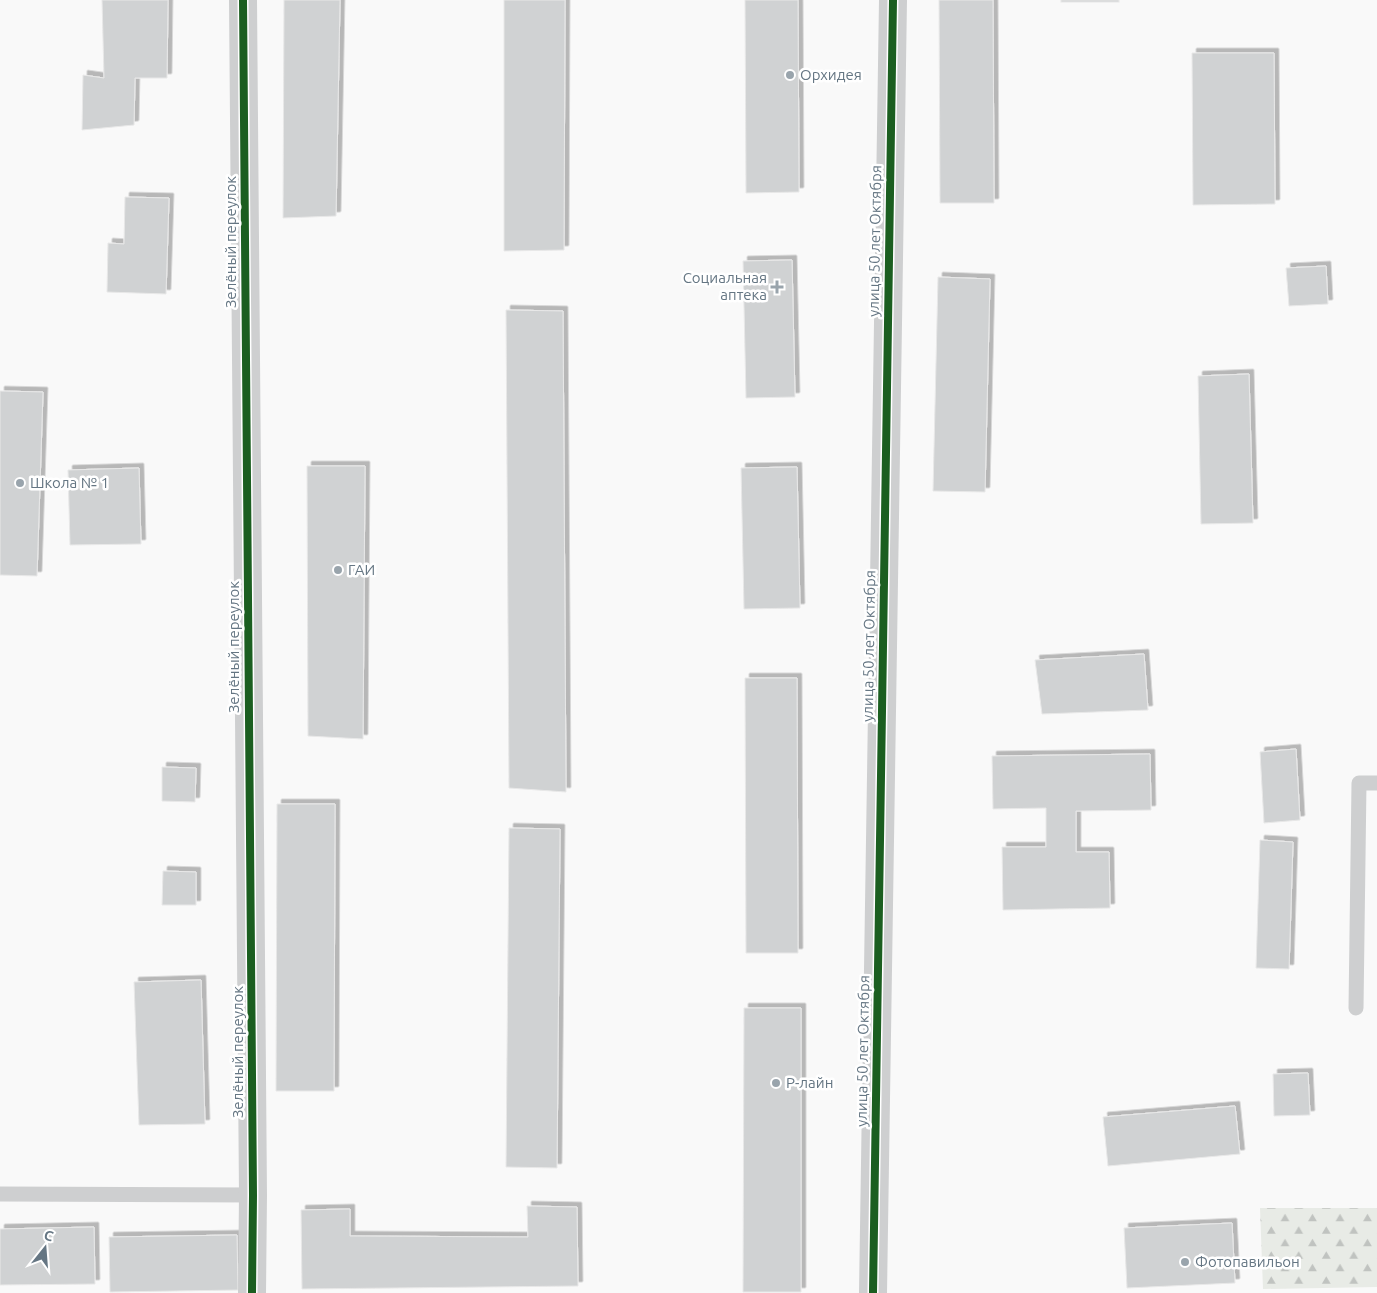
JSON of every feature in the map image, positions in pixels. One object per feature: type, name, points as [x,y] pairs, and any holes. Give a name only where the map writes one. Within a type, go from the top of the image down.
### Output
[{"type":"street","name":"Зелёный переулок","points":[[243,0],[253,1195],[252,1293]]},
{"type":"street","name":"улица 50 лет Октября","points":[[872,1293],[893,0]]},
{"type":"lane","points":[[1356,1008],[1359,783],[1377,783]]},
{"type":"lane","points":[[0,1194],[253,1195]]},
{"type":"green space","points":[[1260,1208],[1377,1208],[1377,1287],[1263,1289]]},
{"type":"building","points":[[102,0],[168,0],[167,78],[135,78],[134,125],[82,130],[83,75],[104,78]]},
{"type":"building","points":[[284,0],[340,0],[336,216],[283,218]]},
{"type":"building","points":[[504,0],[565,0],[564,250],[504,251]]},
{"type":"building","points":[[745,0],[798,0],[799,192],[746,193]]},
{"type":"building","points":[[939,0],[993,0],[994,203],[940,203]]},
{"type":"building","points":[[1061,0],[1119,0],[1119,2],[1061,2]]},
{"type":"building","points":[[1192,53],[1274,53],[1275,204],[1193,205]]},
{"type":"building","points":[[125,197],[169,198],[166,294],[107,292],[108,243],[124,244]]},
{"type":"building","points":[[792,260],[795,397],[746,398],[743,261]]},
{"type":"building","points":[[1326,266],[1328,304],[1289,306],[1286,268]]},
{"type":"building","points":[[938,277],[990,279],[985,492],[933,491]]},
{"type":"building","points":[[506,310],[563,311],[566,792],[509,788]]},
{"type":"building","points":[[1249,374],[1253,523],[1201,524],[1198,376]]},
{"type":"building","name":"Школа № 1","points":[[0,391],[43,392],[37,576],[0,575]]},
{"type":"building","points":[[307,466],[365,466],[363,739],[308,736]]},
{"type":"building","points":[[797,467],[800,608],[744,609],[741,468]]},
{"type":"building","points":[[139,468],[141,544],[70,545],[68,470]]},
{"type":"building","points":[[1144,654],[1148,710],[1042,714],[1035,660]]},
{"type":"building","points":[[745,678],[797,678],[798,953],[746,953]]},
{"type":"building","points":[[1296,749],[1300,820],[1264,823],[1260,752]]},
{"type":"building","points":[[1150,754],[1151,810],[1076,811],[1076,852],[1109,852],[1110,908],[1003,910],[1002,847],[1046,847],[1046,808],[993,809],[992,756]]},
{"type":"building","points":[[162,767],[196,768],[195,802],[162,801]]},
{"type":"building","points":[[277,804],[335,804],[334,1091],[276,1091]]},
{"type":"building","points":[[509,828],[560,829],[557,1168],[506,1167]]},
{"type":"building","points":[[1260,840],[1293,842],[1289,969],[1256,968]]},
{"type":"building","points":[[163,871],[196,872],[196,905],[162,905]]},
{"type":"building","points":[[201,980],[205,1124],[139,1125],[134,982]]},
{"type":"building","points":[[744,1008],[801,1008],[801,1292],[743,1292]]},
{"type":"building","points":[[1308,1073],[1310,1115],[1274,1116],[1273,1074]]},
{"type":"building","points":[[1235,1106],[1240,1154],[1108,1166],[1103,1117]]},
{"type":"building","points":[[527,1206],[577,1207],[578,1286],[302,1289],[301,1210],[350,1209],[350,1236],[528,1237]]},
{"type":"building","points":[[1232,1223],[1235,1283],[1127,1288],[1124,1228]]},
{"type":"building","points":[[94,1227],[95,1284],[0,1285],[0,1229]]},
{"type":"building","points":[[237,1235],[238,1290],[110,1292],[109,1237]]},
{"type":"cycle path","points":[[243,0],[253,1195],[252,1293]]},
{"type":"cycle path","points":[[873,1293],[893,0]]},
{"type":"place","name":"Орхидея","points":[[790,75]]},
{"type":"place","name":"Социальная аптека","points":[[777,287]]},
{"type":"place","name":"Школа № 1","points":[[20,483]]},
{"type":"place","name":"ГАИ","points":[[338,570]]},
{"type":"place","name":"Р-лайн","points":[[776,1083]]},
{"type":"place","name":"Фотопавильон","points":[[1185,1262]]}]
